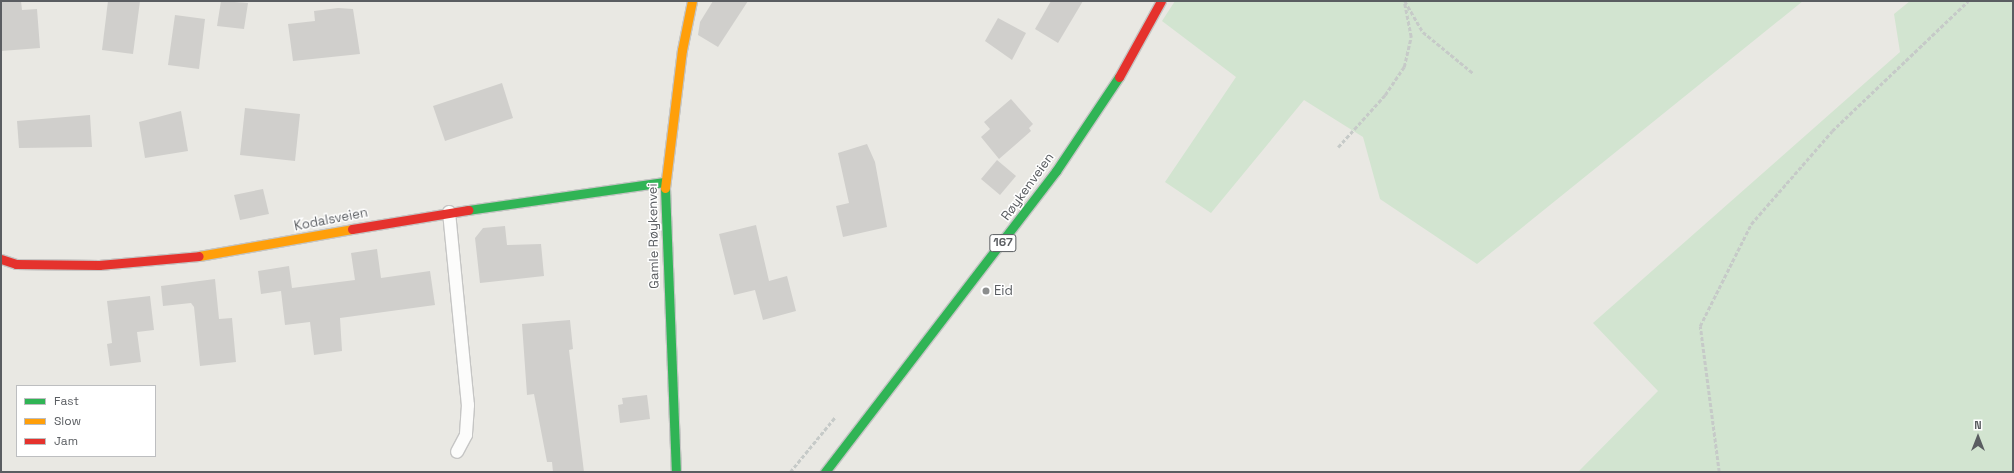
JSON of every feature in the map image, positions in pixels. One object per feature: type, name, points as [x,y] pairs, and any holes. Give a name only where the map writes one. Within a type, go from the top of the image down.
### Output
[{"type":"street","name":"Gamle Røykenvei","points":[[676,472],[665,182],[682,50],[692,1]]},
{"type":"street","name":"Røykenveien","points":[[825,472],[1056,172],[1109,94],[1161,1]]},
{"type":"street","name":"Kodalsveien","points":[[1,258],[16,264],[99,265],[231,253],[448,212],[665,182]]},
{"type":"lane","points":[[448,212],[468,405],[466,434],[457,452]]},
{"type":"path","points":[[1404,1],[1423,32],[1473,73]]},
{"type":"path","points":[[1338,147],[1385,95],[1404,67],[1411,37],[1404,1]]},
{"type":"path","points":[[1719,472],[1700,326],[1751,224],[1832,131],[1968,1]]},
{"type":"green space","points":[[1175,1],[1803,1],[1477,264],[1380,199],[1363,137],[1304,100],[1211,213],[1165,182],[1236,77],[1162,21]]},
{"type":"green space","points":[[1910,1],[2013,1],[2013,472],[1578,472],[1658,391],[1593,323],[1900,52],[1894,14]]},
{"type":"building","points":[[1,1],[21,1],[22,10],[37,9],[40,48],[1,51]]},
{"type":"building","points":[[108,1],[140,1],[133,54],[102,50]]},
{"type":"building","points":[[221,1],[248,3],[244,29],[217,26]]},
{"type":"building","points":[[713,1],[748,1],[718,47],[698,35],[700,22]]},
{"type":"building","points":[[1051,1],[1083,1],[1058,43],[1035,29]]},
{"type":"building","points":[[338,8],[353,9],[360,54],[293,61],[288,24],[315,21],[314,11]]},
{"type":"building","points":[[175,15],[205,19],[199,69],[168,65]]},
{"type":"building","points":[[998,18],[1026,33],[1012,60],[985,41]]},
{"type":"building","points":[[502,83],[513,118],[445,141],[433,106]]},
{"type":"building","points":[[1011,99],[1033,124],[1029,128],[1031,131],[999,159],[981,137],[990,129],[984,122]]},
{"type":"building","points":[[245,108],[300,114],[295,161],[240,155]]},
{"type":"building","points":[[181,111],[188,151],[145,158],[139,122]]},
{"type":"building","points":[[90,115],[92,147],[19,148],[17,121]]},
{"type":"building","points":[[867,144],[875,162],[887,227],[843,237],[836,206],[849,203],[838,153]]},
{"type":"building","points":[[997,160],[1016,176],[1000,195],[981,179]]},
{"type":"building","points":[[263,189],[269,214],[240,220],[234,195]]},
{"type":"building","points":[[756,225],[769,281],[787,276],[796,311],[763,320],[755,290],[734,295],[719,234]]},
{"type":"building","points":[[505,226],[507,245],[541,244],[544,276],[480,283],[475,238],[483,228]]},
{"type":"building","points":[[377,249],[381,278],[430,271],[435,305],[340,318],[342,351],[314,355],[310,322],[285,325],[281,291],[261,294],[258,271],[289,266],[292,288],[355,280],[351,253]]},
{"type":"building","points":[[215,279],[219,319],[232,318],[236,362],[200,366],[194,307],[191,303],[163,306],[161,286]]},
{"type":"building","points":[[150,296],[154,330],[137,332],[141,362],[110,366],[107,344],[112,343],[107,301]]},
{"type":"building","points":[[570,320],[573,349],[569,350],[584,472],[553,472],[552,462],[547,462],[534,394],[527,395],[522,324]]},
{"type":"building","points":[[647,395],[650,419],[620,423],[618,405],[623,404],[622,398]]},
{"type":"traffic: fast","points":[[825,472],[1056,171],[1119,77]]},
{"type":"traffic: fast","points":[[468,210],[665,182]]},
{"type":"traffic: fast","points":[[665,188],[676,472]]},
{"type":"traffic: slow","points":[[665,188],[682,50],[692,1]]},
{"type":"traffic: slow","points":[[199,256],[352,229]]},
{"type":"traffic: jam","points":[[1119,77],[1161,1]]},
{"type":"traffic: jam","points":[[352,229],[468,210]]},
{"type":"traffic: jam","points":[[1,259],[16,264],[99,265],[199,256]]},
{"type":"place","name":"Eid","points":[[986,291]]}]
